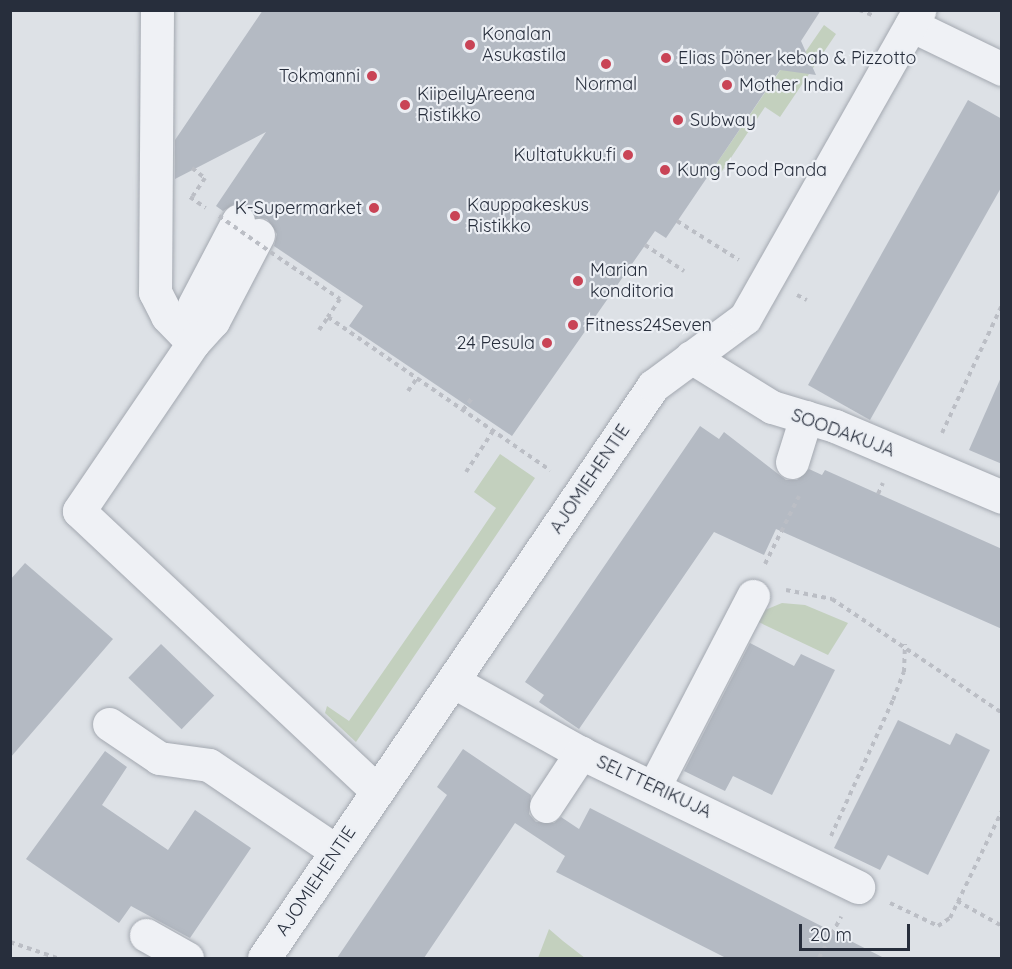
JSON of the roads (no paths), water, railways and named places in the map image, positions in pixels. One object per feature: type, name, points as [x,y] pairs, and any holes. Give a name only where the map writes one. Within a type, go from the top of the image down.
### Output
[{"type":"street","points":[[157,10],[155,292],[167,316],[193,343]]},
{"type":"street","points":[[915,18],[1002,69]]},
{"type":"street","name":"AJOMIEHENTIE","points":[[264,958],[454,682],[653,386],[745,318],[915,18]]},
{"type":"street","points":[[238,224],[194,305],[193,343],[80,511],[377,791]]},
{"type":"street","name":"SOODAKUJA","points":[[691,357],[750,396],[927,465],[1002,497]]},
{"type":"street","points":[[797,476],[806,417]]},
{"type":"street","points":[[655,785],[753,596]]},
{"type":"street","name":"SELTTERIKUJA","points":[[454,682],[580,753],[655,785],[858,887]]},
{"type":"street","points":[[109,724],[159,758],[209,765],[336,851]]},
{"type":"street","points":[[546,806],[580,753]]},
{"type":"street","points":[[146,935],[187,958]]},
{"type":"place","name":"Konalan Asukastila","points":[[470,45]]},
{"type":"place","name":"Elias Döner kebab & Pizzotto","points":[[666,58]]},
{"type":"place","name":"Normal","points":[[606,64]]},
{"type":"place","name":"Tokmanni","points":[[372,76]]},
{"type":"place","name":"Mother India","points":[[727,85]]},
{"type":"place","name":"KiipeilyAreena Ristikko","points":[[405,105]]},
{"type":"place","name":"Subway","points":[[678,120]]},
{"type":"place","name":"Kultatukku.fi","points":[[628,155]]},
{"type":"place","name":"Kung Food Panda","points":[[665,170]]},
{"type":"place","name":"K-Supermarket","points":[[374,208]]},
{"type":"place","name":"Kauppakeskus Ristikko","points":[[455,216]]},
{"type":"place","name":"Marian konditoria","points":[[578,281]]},
{"type":"place","name":"Fitness24Seven","points":[[573,325]]},
{"type":"place","name":"24 Pesula","points":[[547,343]]}]
